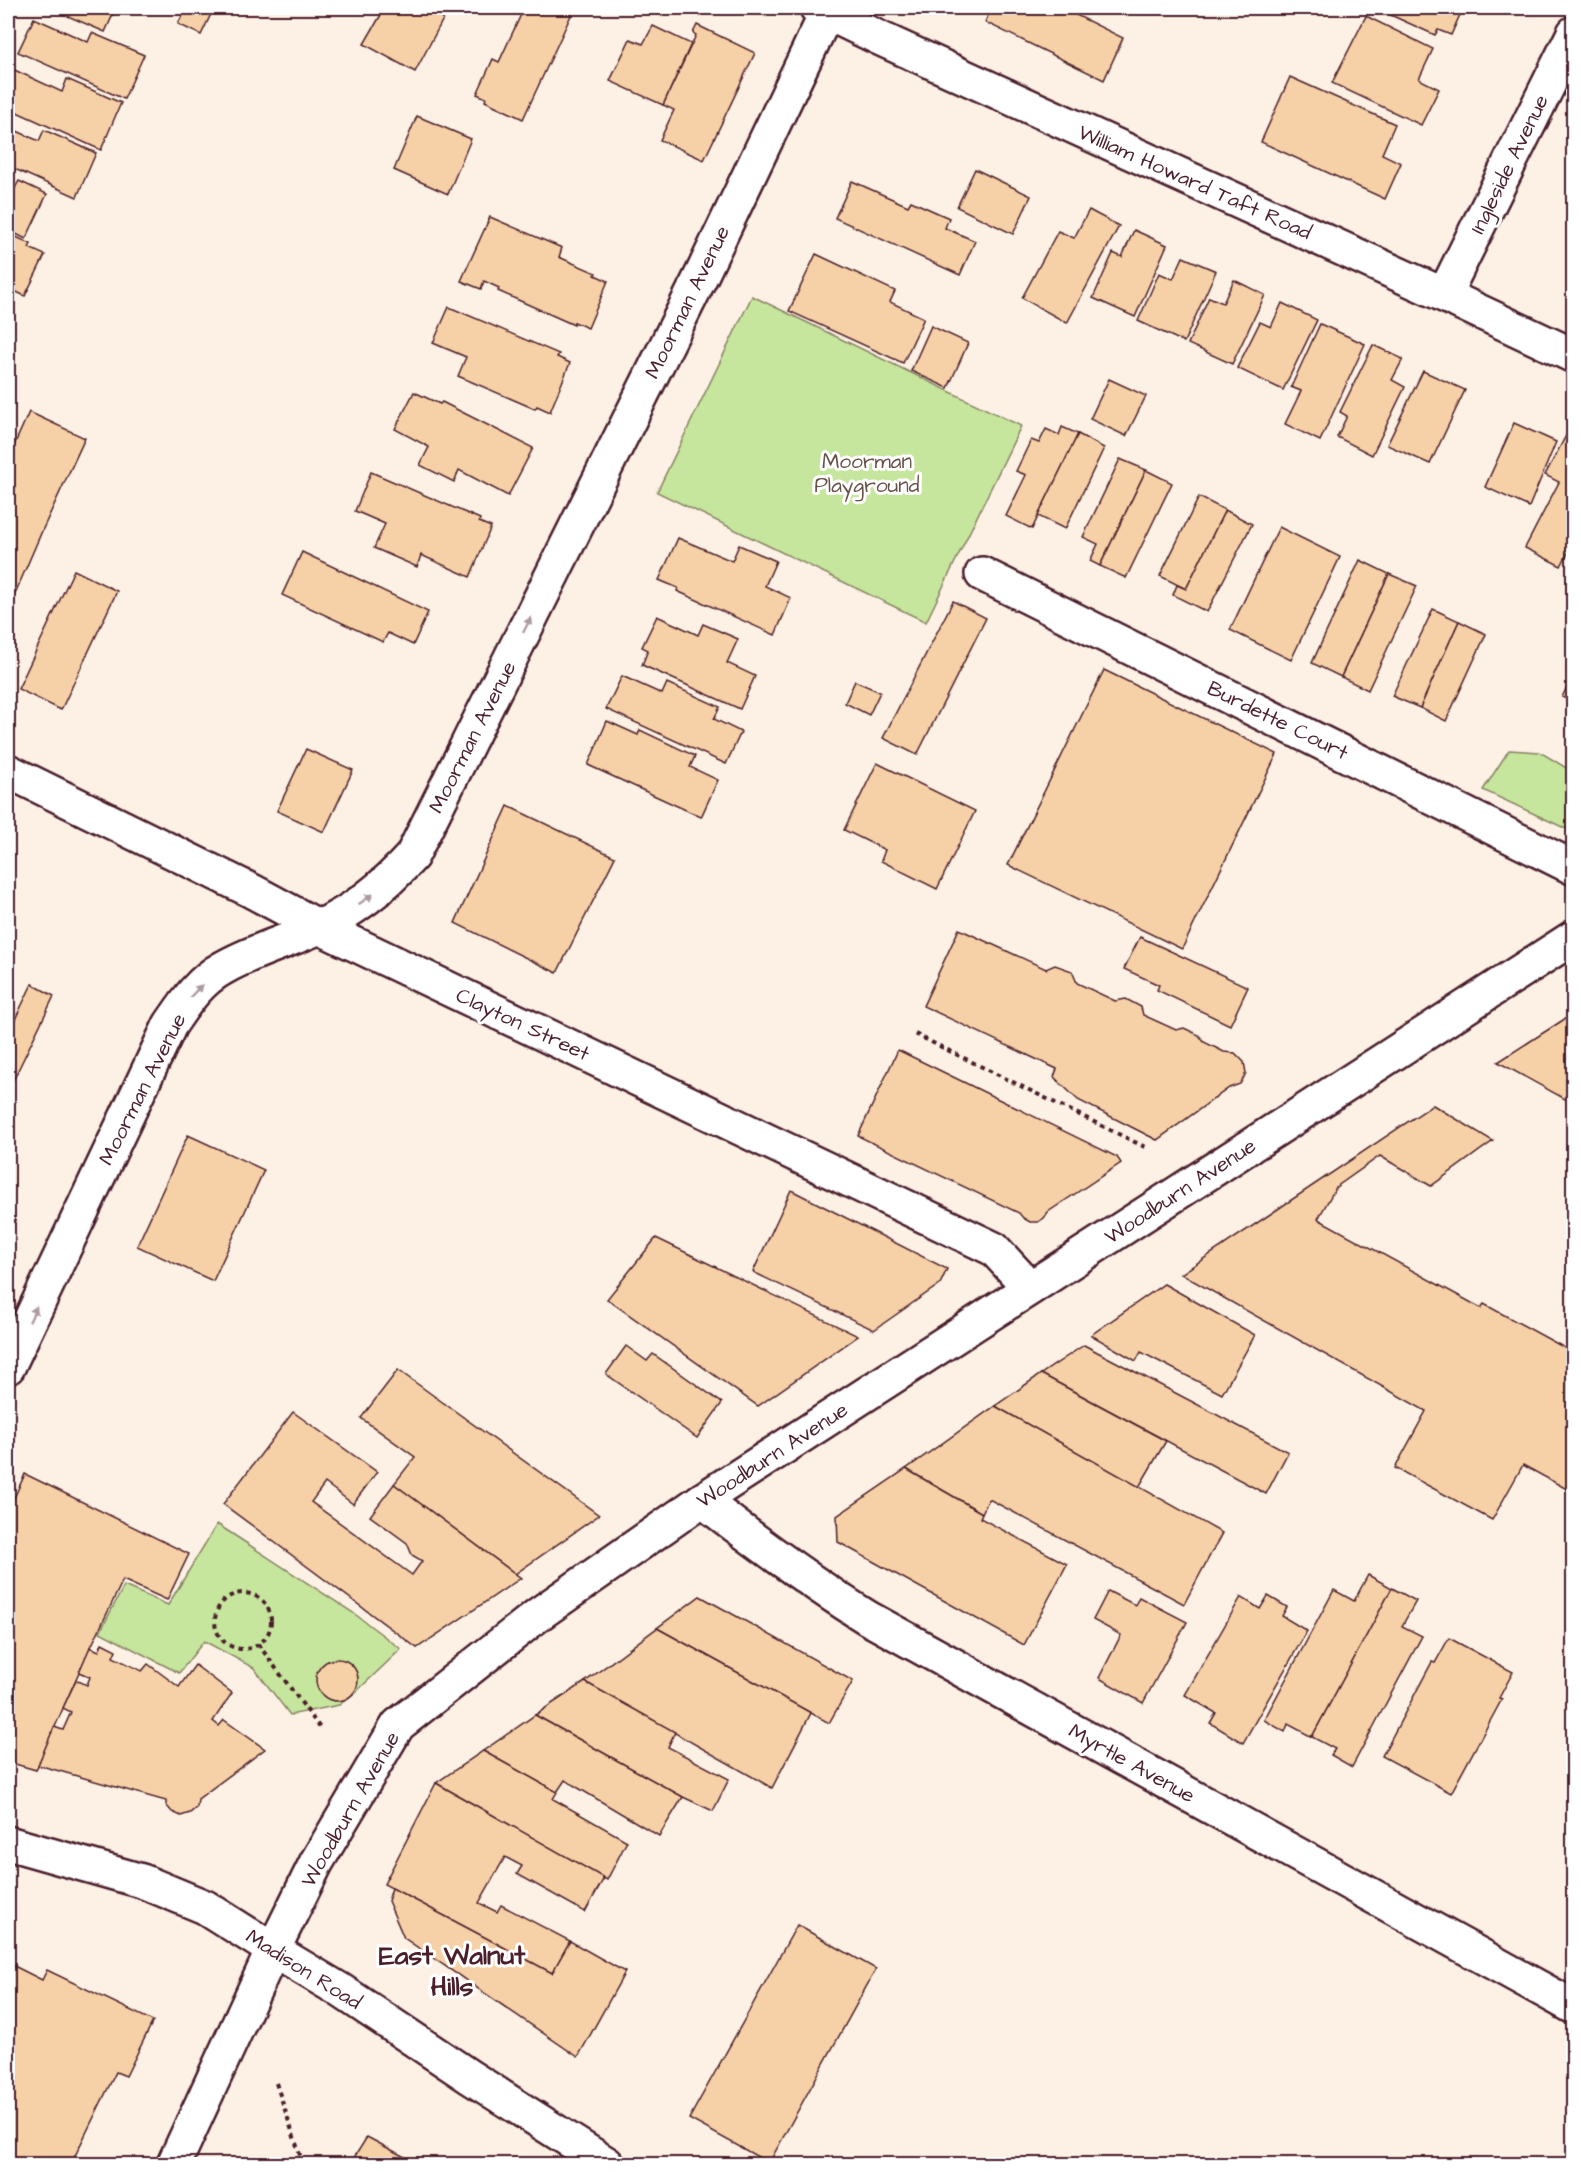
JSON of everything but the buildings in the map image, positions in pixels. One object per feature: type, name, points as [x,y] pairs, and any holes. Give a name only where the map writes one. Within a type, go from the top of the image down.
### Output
[{"type":"street","name":"William Howard Taft Road","points":[[824,9],[877,37],[1574,356]]},
{"type":"street","name":"Moorman Avenue","points":[[8,1367],[170,1024],[194,990],[222,968],[319,927],[364,900],[381,888],[412,856],[703,272],[824,9]]},
{"type":"street","name":"Ingleside Avenue","points":[[1444,295],[1574,33]]},
{"type":"street","name":"Burdette Court","points":[[982,574],[1574,868]]},
{"type":"street","name":"Clayton Street","points":[[8,771],[252,891],[319,927],[994,1249],[1030,1288]]},
{"type":"street","name":"Woodburn Avenue","points":[[174,2164],[316,1863],[398,1725],[539,1614],[702,1500],[1574,937]]},
{"type":"street","name":"Myrtle Avenue","points":[[702,1500],[768,1552],[825,1592],[868,1618],[1574,2007]]},
{"type":"street","name":"Madison Road","points":[[8,1843],[142,1881],[206,1907],[340,1990],[470,2077],[607,2164]]},
{"type":"path","points":[[915,1034],[1149,1149]]},
{"type":"path","points":[[244,1593],[260,1599],[266,1605],[270,1613],[269,1631],[265,1639],[258,1644],[240,1648],[224,1641],[215,1623],[216,1614],[226,1598],[244,1593]]},
{"type":"path","points":[[258,1644],[320,1728]]},
{"type":"path","points":[[276,2083],[303,2164]]},
{"type":"green space","name":"Moorman Playground","points":[[752,296],[1021,426],[926,622],[657,492]]},
{"type":"green space","points":[[1509,750],[1540,752],[1573,772],[1573,832],[1483,790]]},
{"type":"green space","points":[[217,1524],[352,1612],[401,1649],[339,1705],[290,1715],[254,1668],[204,1641],[179,1673],[100,1632],[124,1586],[168,1605]]},
{"type":"district","name":"East Walnut Hills","points":[[452,1970]]}]
